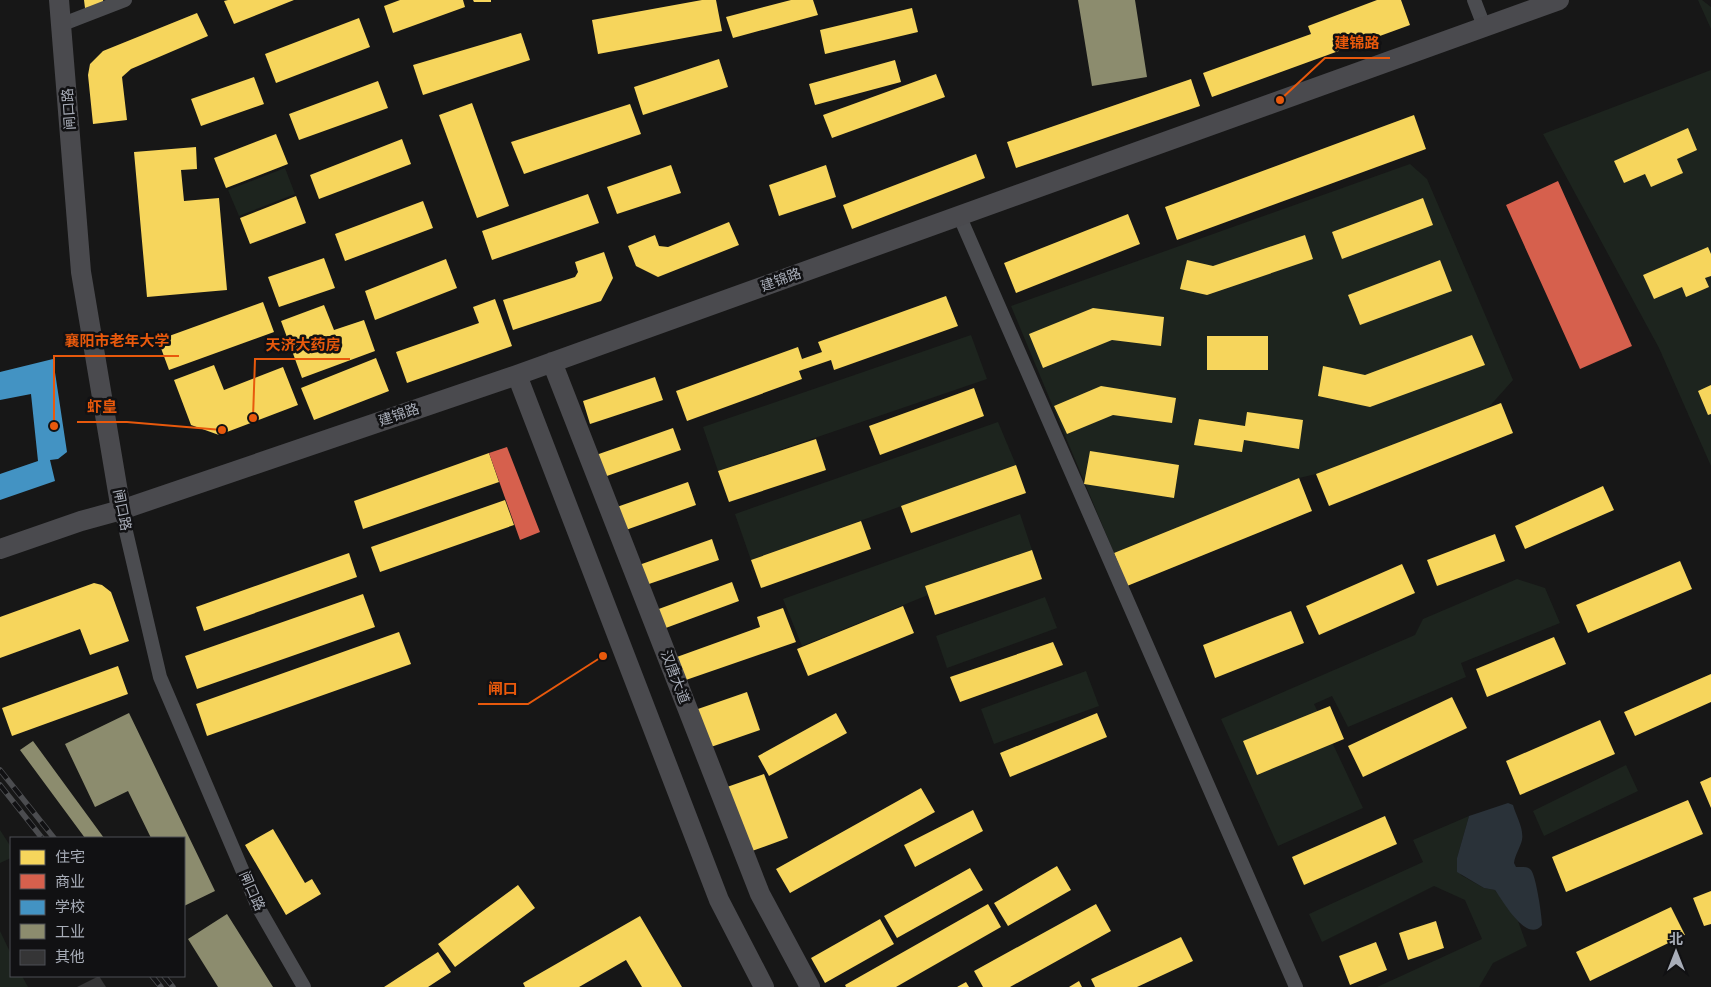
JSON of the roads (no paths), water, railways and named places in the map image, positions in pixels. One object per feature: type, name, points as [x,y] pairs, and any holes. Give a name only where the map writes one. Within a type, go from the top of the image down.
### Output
[{"type":"street","name":"闸口路","points":[[60,0],[81,272],[121,510],[160,677],[258,907],[304,987]]},
{"type":"street","points":[[63,24],[125,0]]},
{"type":"street","points":[[1474,0],[1484,26]]},
{"type":"street","name":"建锦路","points":[[0,549],[81,521],[121,510],[516,375],[1559,0]]},
{"type":"street","points":[[959,215],[1296,987]]},
{"type":"street","name":"汉唐大道","points":[[552,362],[760,894],[810,987]]},
{"type":"street","points":[[516,375],[719,900],[764,987]]},
{"type":"railway","points":[[0,770],[53,837]]},
{"type":"railway","points":[[0,785],[41,837]]},
{"type":"railway","points":[[153,977],[161,987]]},
{"type":"railway","points":[[165,977],[173,987]]},
{"type":"place","name":"建锦路","points":[[1280,100]]},
{"type":"place","name":"天济大药房","points":[[253,418]]},
{"type":"place","name":"襄阳市老年大学","points":[[54,426]]},
{"type":"place","name":"虾皇","points":[[222,430]]},
{"type":"place","name":"闸口","points":[[603,656]]}]
